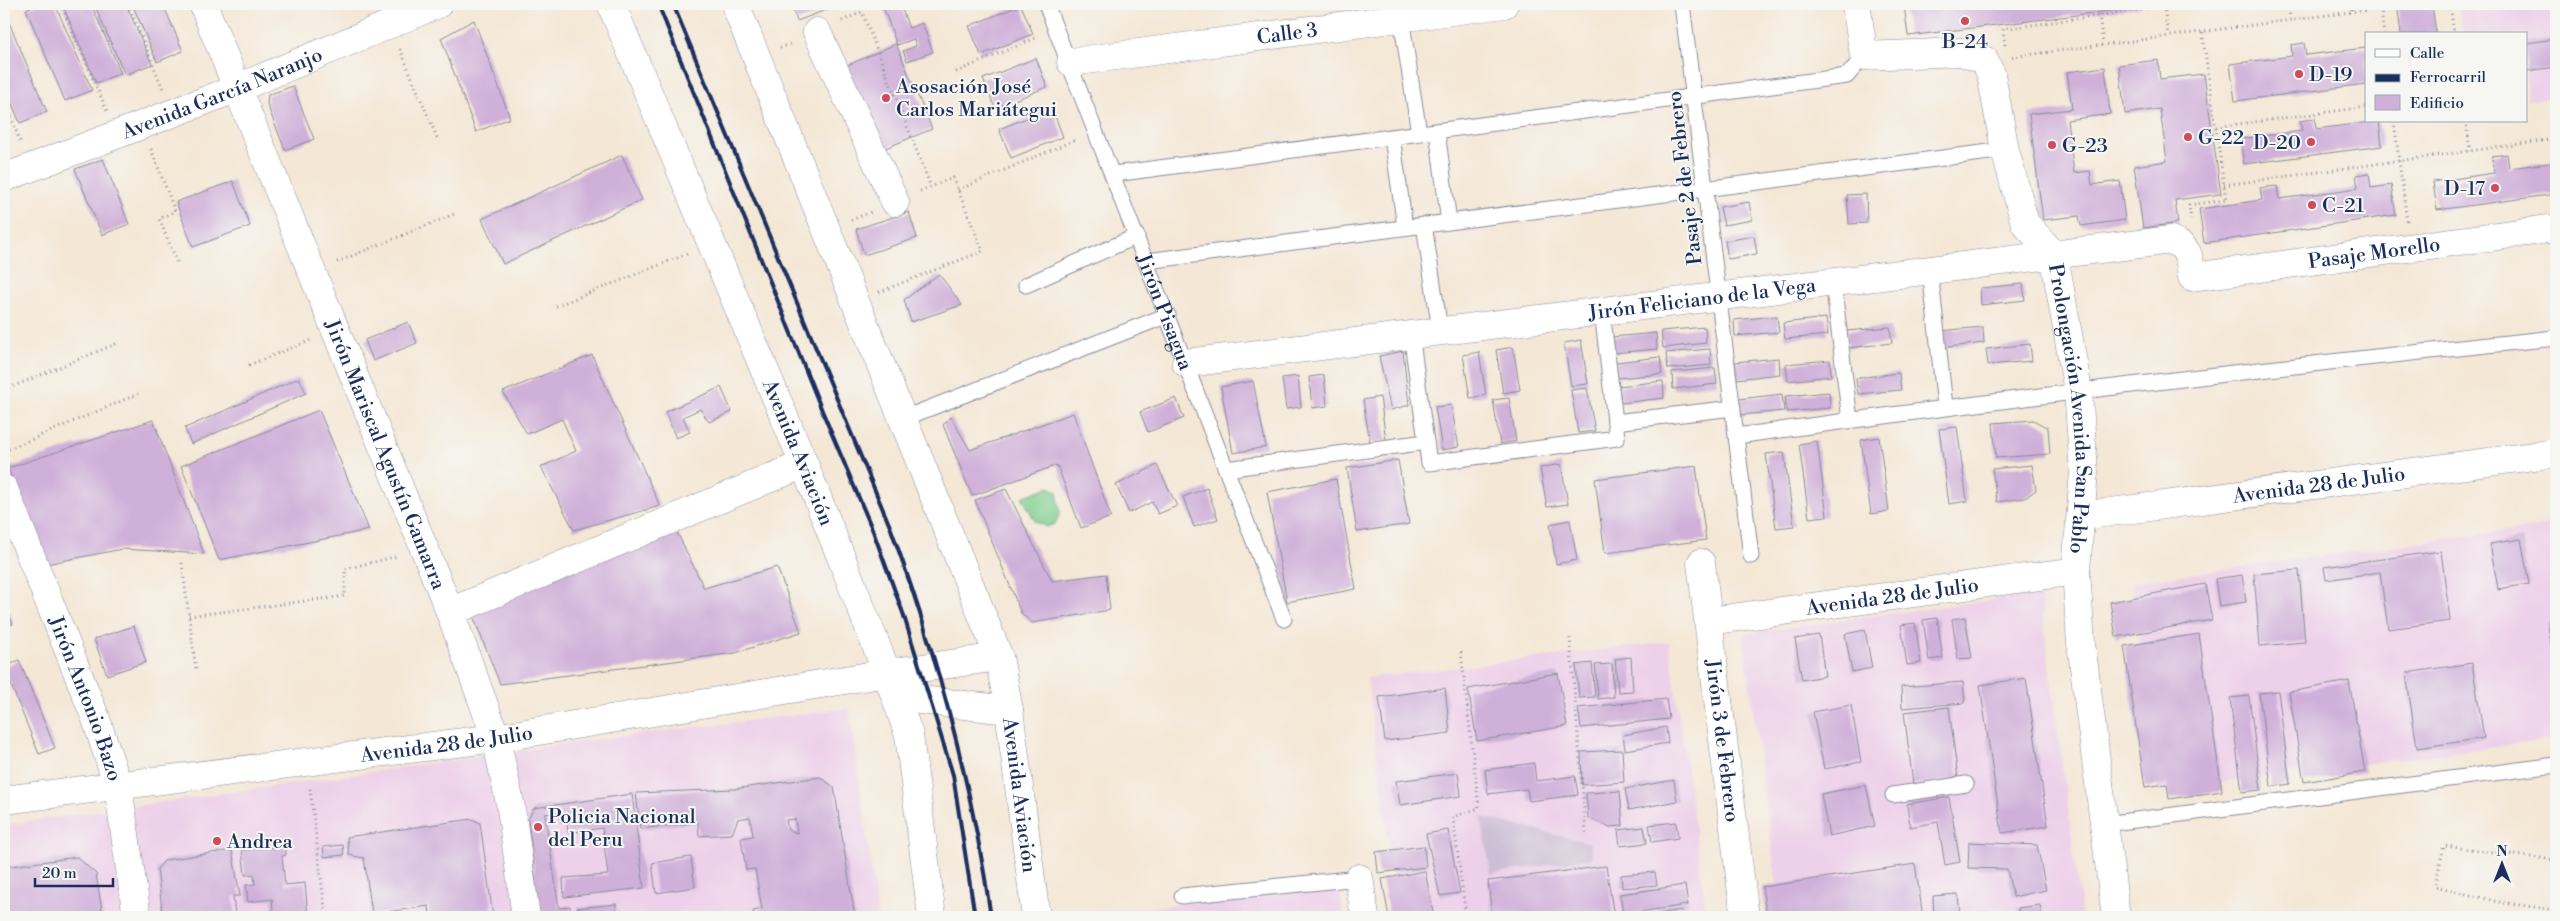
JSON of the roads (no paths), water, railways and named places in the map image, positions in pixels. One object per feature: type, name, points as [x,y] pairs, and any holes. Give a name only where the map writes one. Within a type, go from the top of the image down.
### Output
[{"type":"street","name":"Jirón Mariscal Agustín Gamarra","points":[[203,4],[450,612],[496,738],[512,808],[526,917]]},
{"type":"street","name":"Avenida García Naranjo","points":[[4,178],[238,88],[438,4]]},
{"type":"street","name":"Avenida Aviación","points":[[611,4],[804,464],[887,673],[909,735],[932,917]]},
{"type":"street","name":"Avenida Aviación","points":[[734,4],[999,657],[1009,710],[1036,917]]},
{"type":"street","name":"Calle 3","points":[[1071,62],[1504,4]]},
{"type":"street","points":[[1856,4],[1864,56]]},
{"type":"street","points":[[817,32],[895,202]]},
{"type":"street","name":"Prolongación Avenida San Pablo","points":[[1864,56],[1961,52],[1984,60],[1991,74],[2005,150],[2026,223],[2054,255],[2078,391],[2084,472],[2076,571],[2081,643],[2116,917]]},
{"type":"street","name":"Pasaje Morello","points":[[2192,277],[2410,246],[2556,228]]},
{"type":"street","name":"Jirón Feliciano de la Vega","points":[[1186,363],[2171,240],[2183,245],[2188,253],[2192,277]]},
{"type":"street","name":"Avenida 28 de Julio","points":[[2081,516],[2556,453]]},
{"type":"street","points":[[450,612],[804,464]]},
{"type":"street","name":"Jirón Antonio Bazo","points":[[4,489],[96,720],[118,786],[137,917]]},
{"type":"street","name":"Jirón 3 de Febrero","points":[[1701,563],[1745,917]]},
{"type":"street","name":"Avenida 28 de Julio","points":[[1709,622],[2076,571]]},
{"type":"street","name":"Avenida 28 de Julio","points":[[4,800],[496,738],[887,673],[999,657]]},
{"type":"street","points":[[887,673],[920,700],[1009,710]]},
{"type":"street","points":[[1359,878],[1365,917]]},
{"type":"lane","name":"Jirón Pisagua","points":[[1046,4],[1071,62],[1284,619]]},
{"type":"lane","name":"Pasaje 2 de Febrero","points":[[1682,4],[1751,556]]},
{"type":"lane","points":[[1401,17],[1419,133]]},
{"type":"lane","points":[[1114,174],[1847,76],[1864,56]]},
{"type":"lane","points":[[1436,130],[1449,222]]},
{"type":"lane","points":[[1392,137],[1405,227]]},
{"type":"lane","points":[[1147,261],[2005,150]]},
{"type":"lane","points":[[1424,225],[1440,330]]},
{"type":"lane","points":[[1026,285],[1137,236]]},
{"type":"lane","points":[[1930,270],[1945,406]]},
{"type":"lane","points":[[1833,282],[1850,420]]},
{"type":"lane","points":[[1411,334],[1429,463],[1617,438],[1602,311]]},
{"type":"lane","points":[[902,418],[1168,315]]},
{"type":"lane","points":[[1736,436],[1945,406],[2556,338]]},
{"type":"lane","points":[[1615,422],[1733,408]]},
{"type":"lane","points":[[1226,469],[1426,442]]},
{"type":"lane","points":[[2104,824],[2556,765]]},
{"type":"lane","points":[[1893,795],[1966,784]]},
{"type":"lane","points":[[1182,896],[1359,878]]},
{"type":"railway","points":[[658,4],[823,413],[873,531],[903,613],[953,775],[975,917]]},
{"type":"railway","points":[[673,4],[891,529],[908,576],[938,672],[963,769],[974,818],[991,917]]},
{"type":"place","name":"B-24","points":[[1965,21]]},
{"type":"place","name":"D-19","points":[[2299,74]]},
{"type":"place","name":"Asosación José Carlos Mariátegui","points":[[886,98]]},
{"type":"place","name":"G-22","points":[[2188,137]]},
{"type":"place","name":"D-20","points":[[2311,142]]},
{"type":"place","name":"G-23","points":[[2052,145]]},
{"type":"place","name":"D-17","points":[[2495,188]]},
{"type":"place","name":"C-21","points":[[2312,205]]},
{"type":"place","name":"Policia Nacional del Peru","points":[[538,827]]},
{"type":"place","name":"Andrea","points":[[217,841]]}]
